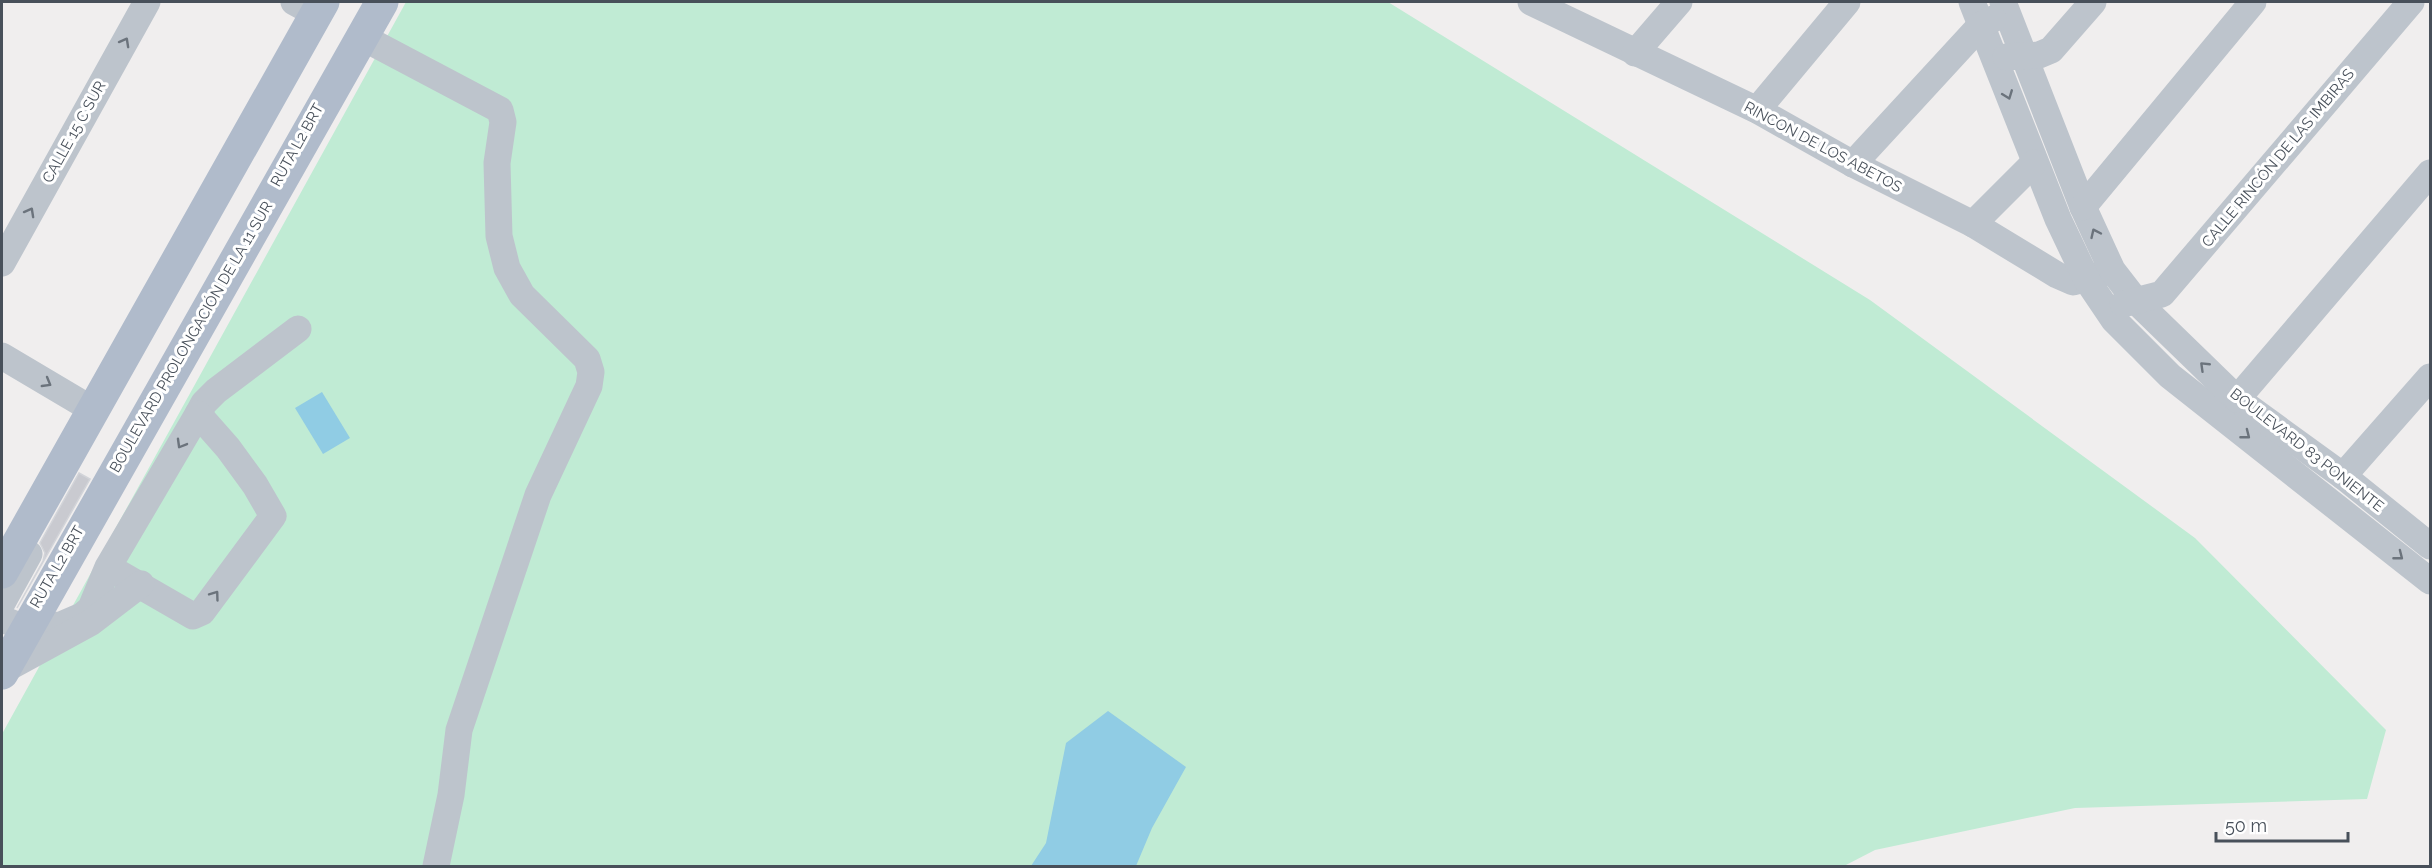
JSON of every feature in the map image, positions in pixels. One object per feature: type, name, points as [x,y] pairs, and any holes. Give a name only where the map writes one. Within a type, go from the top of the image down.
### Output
[{"type":"main road","name":"BOULEVARD PROLONGACIÓN DE LA 11 SUR","points":[[2,669],[17,625],[362,38],[380,2]]},
{"type":"main road","points":[[2,572],[318,5]]},
{"type":"street","name":"CALLE 15 C SUR","points":[[2,263],[147,2]]},
{"type":"street","name":"RUTA L2 BRT","points":[[17,625],[113,470],[380,2]]},
{"type":"street","name":"RINCON DE LOS ABETOS","points":[[1531,2],[1757,110],[1853,164],[1973,224],[2057,275],[2073,282],[2087,280]]},
{"type":"street","points":[[1635,53],[1679,2]]},
{"type":"street","points":[[1757,110],[1847,2]]},
{"type":"street","points":[[1993,58],[2039,55],[2051,50],[2093,2]]},
{"type":"street","points":[[2083,207],[2253,2]]},
{"type":"street","name":"CALLE RINCÓN DE LAS IMBIRAS","points":[[2104,308],[2162,294],[2411,2]]},
{"type":"street","name":"RUTA L2 BRT","points":[[2,603],[318,5]]},
{"type":"street","points":[[1853,164],[1976,13],[2005,7]]},
{"type":"street","name":"BOULEVARD 83 PONIENTE","points":[[2005,7],[2083,207],[2112,270],[2136,301],[2237,399],[2343,476],[2430,546]]},
{"type":"street","name":"BOULEVARD 83 PONIENTE","points":[[1976,13],[2034,163],[2087,280],[2104,308],[2136,344],[2170,376],[2430,581]]},
{"type":"street","points":[[362,38],[500,110],[503,122],[497,163],[499,236],[507,268],[522,294],[587,359],[591,372],[589,386],[537,495],[459,729],[451,795],[436,867]]},
{"type":"street","points":[[1973,224],[2034,163]]},
{"type":"street","points":[[2237,399],[2430,173]]},
{"type":"street","points":[[2087,280],[2112,270]]},
{"type":"street","points":[[95,612],[108,567],[204,403],[216,391],[298,329]]},
{"type":"street","points":[[2,356],[93,410]]},
{"type":"street","points":[[2343,476],[2430,376]]},
{"type":"street","points":[[108,567],[193,616],[202,612],[273,516],[241,467],[198,414]]},
{"type":"street","points":[[2,669],[141,584]]},
{"type":"street","points":[[17,625],[71,622],[95,612]]},
{"type":"green space","points":[[406,2],[1388,2],[1870,300],[2195,538],[2386,730],[2367,799],[2075,808],[1875,850],[1844,866],[2,866],[2,734]]},
{"type":"water","points":[[322,392],[350,438],[323,454],[295,408]]},
{"type":"water","points":[[1108,711],[1186,767],[1152,828],[1136,866],[1031,866],[1046,843],[1066,743]]},
{"type":"building","points":[[79,473],[90,479],[17,608],[43,561],[45,553],[40,543]]}]
